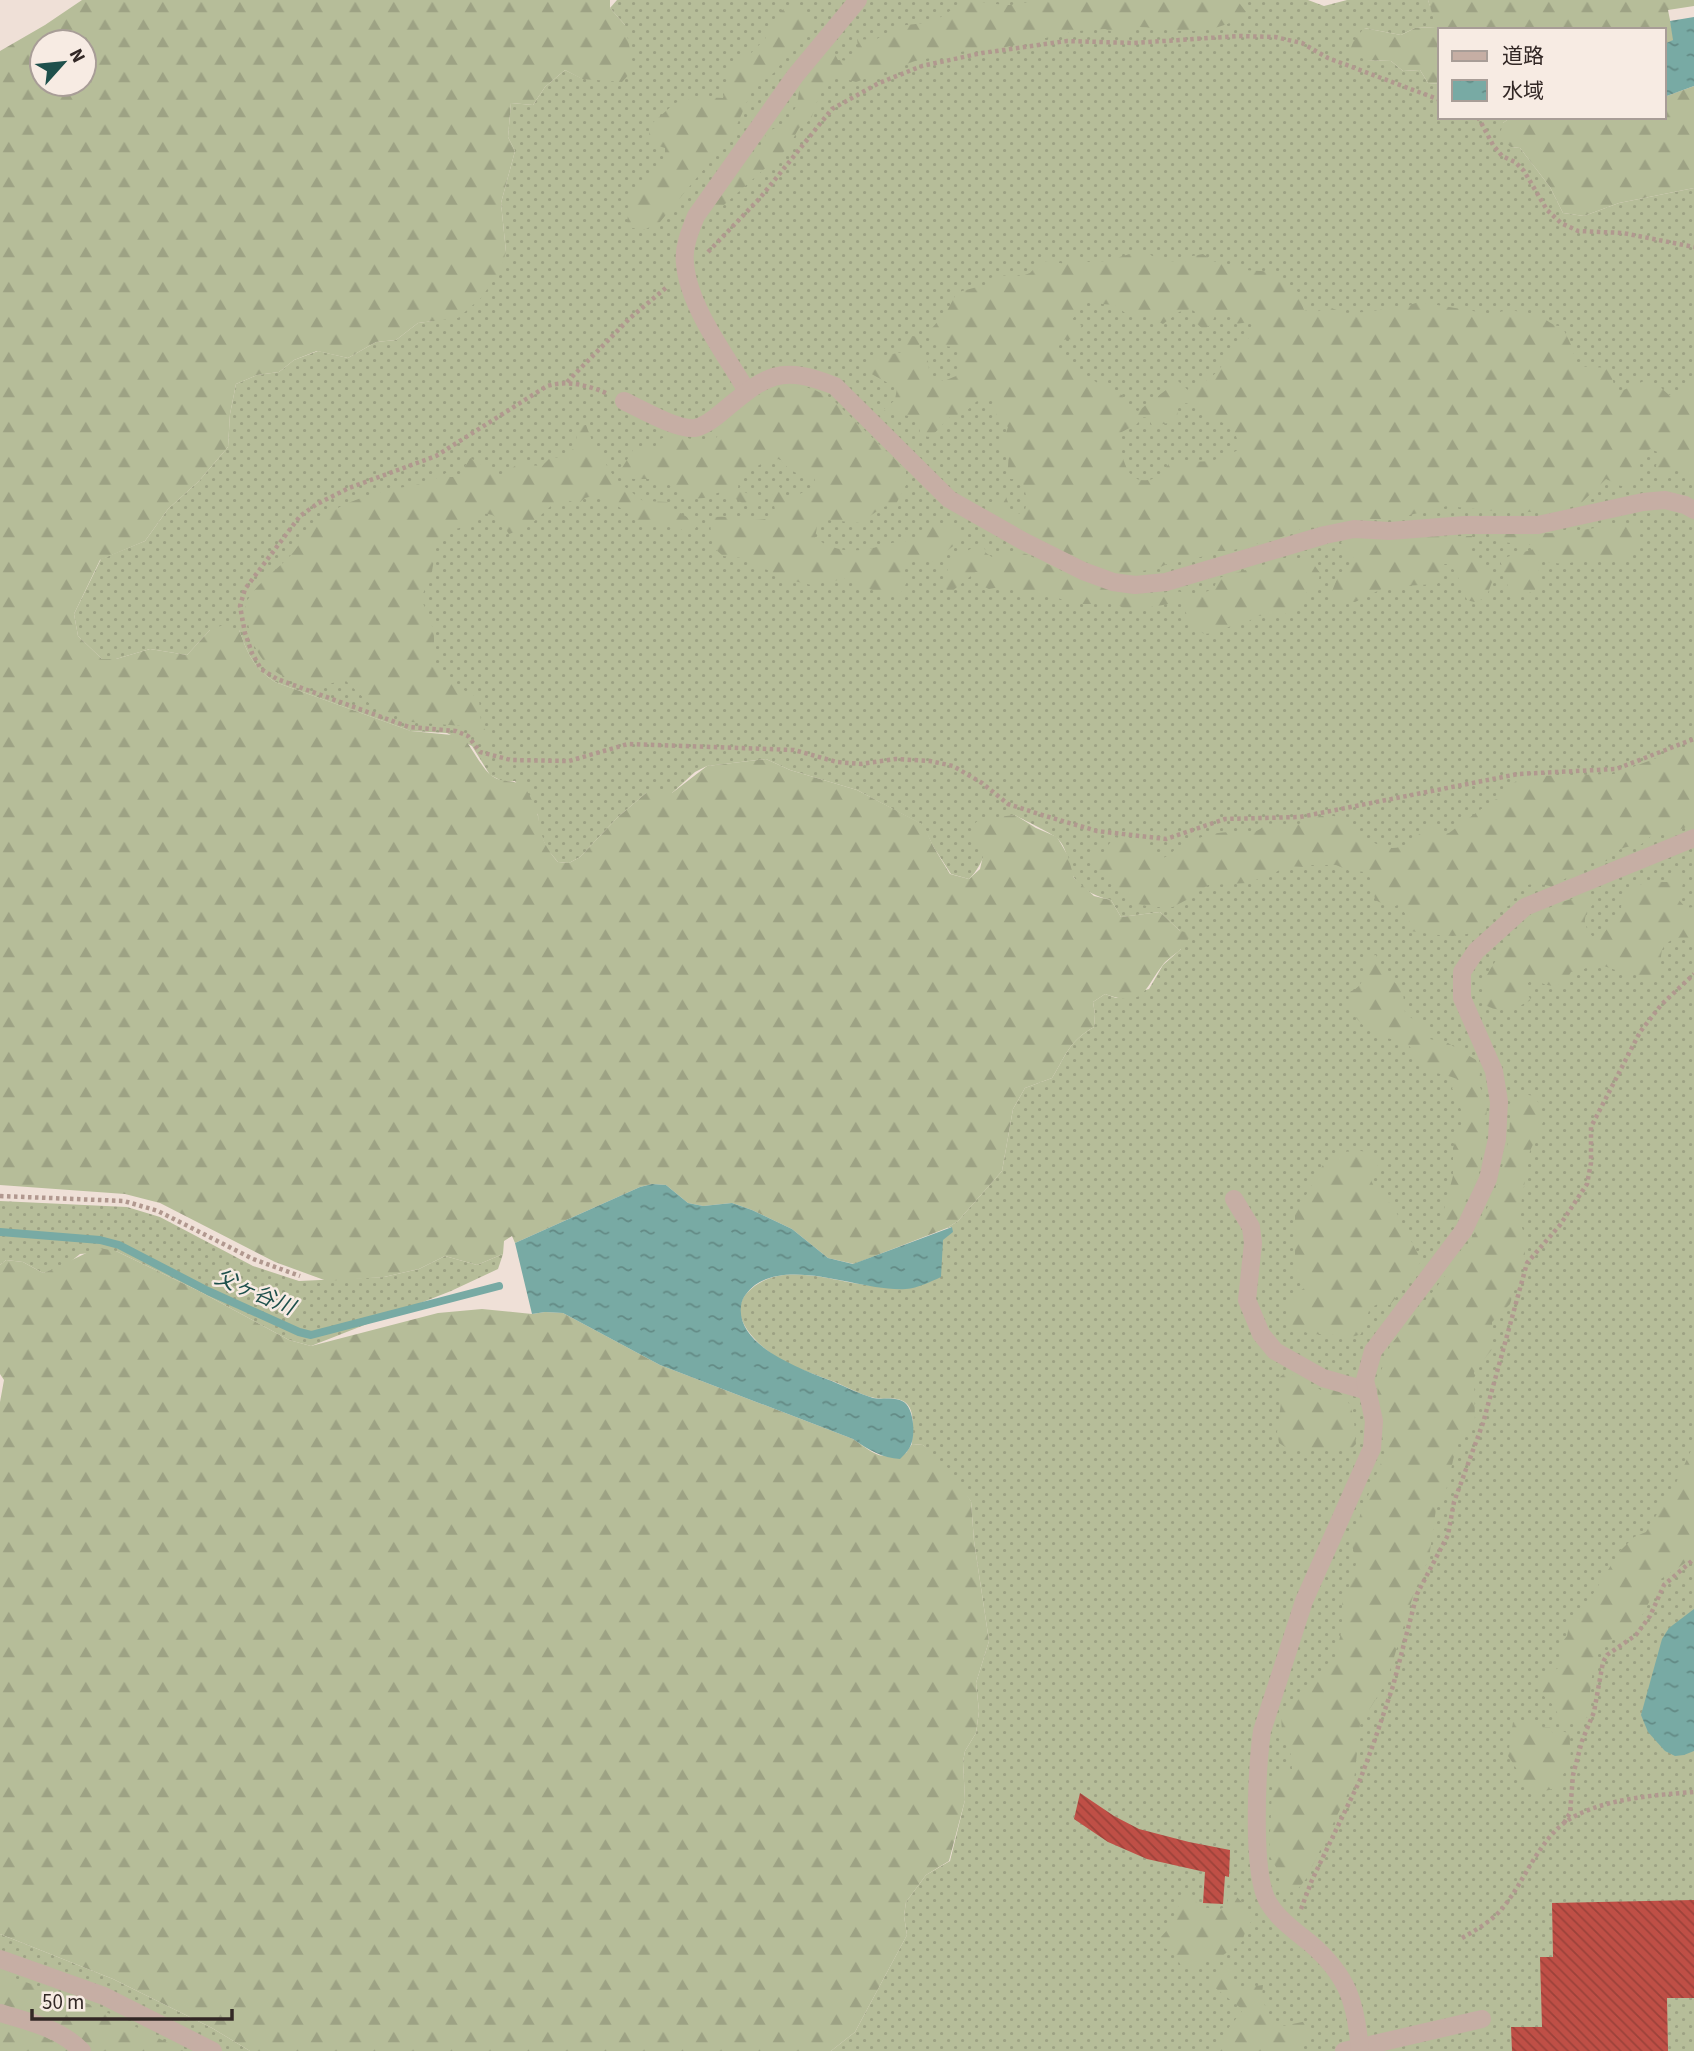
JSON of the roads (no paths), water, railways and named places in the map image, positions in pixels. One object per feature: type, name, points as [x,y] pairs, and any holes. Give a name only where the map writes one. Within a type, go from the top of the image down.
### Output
[{"type":"street","points":[[747,391],[689,286],[684,262],[687,239],[696,216],[795,76],[859,0]]},
{"type":"street","points":[[624,401],[680,426],[695,428],[713,419],[747,391],[770,377],[793,373],[835,386],[949,499],[1023,541],[1083,570],[1113,582],[1135,585],[1166,582],[1354,529],[1390,531],[1465,525],[1538,525],[1643,502],[1665,500],[1694,510]]},
{"type":"street","points":[[1360,2051],[1358,2020],[1346,1983],[1315,1948],[1280,1919],[1261,1886],[1258,1849],[1259,1753],[1262,1731],[1304,1601],[1372,1448],[1374,1421],[1366,1380],[1373,1351],[1464,1230],[1488,1179],[1497,1139],[1499,1102],[1494,1071],[1462,998],[1462,972],[1476,951],[1525,907],[1694,838]]},
{"type":"street","points":[[1234,1199],[1251,1227],[1254,1243],[1247,1300],[1261,1335],[1275,1351],[1323,1378],[1368,1391]]},
{"type":"street","points":[[0,1959],[104,1996],[213,2051]]},
{"type":"street","points":[[0,2013],[40,2025],[75,2044],[82,2051]]},
{"type":"street","points":[[1344,2051],[1482,2019]]},
{"type":"water","points":[[1694,17],[1694,86],[1666,96],[1666,43],[1673,40],[1670,21]]},
{"type":"water","points":[[652,1184],[666,1185],[688,1203],[703,1206],[732,1203],[752,1210],[792,1229],[828,1258],[853,1264],[952,1227],[953,1232],[943,1240],[941,1277],[924,1284],[906,1289],[888,1289],[808,1275],[789,1275],[771,1278],[755,1285],[746,1294],[741,1306],[742,1321],[749,1333],[774,1355],[868,1396],[904,1402],[912,1416],[913,1436],[909,1448],[900,1459],[881,1455],[853,1439],[660,1365],[563,1313],[532,1314],[515,1243]]},
{"type":"water","points":[[1694,1609],[1694,1751],[1675,1756],[1665,1751],[1648,1732],[1641,1715],[1662,1639],[1669,1628]]},
{"type":"waterway","name":"父ヶ谷川","points":[[0,1232],[100,1240],[119,1245],[208,1291],[311,1335],[499,1286]]}]
